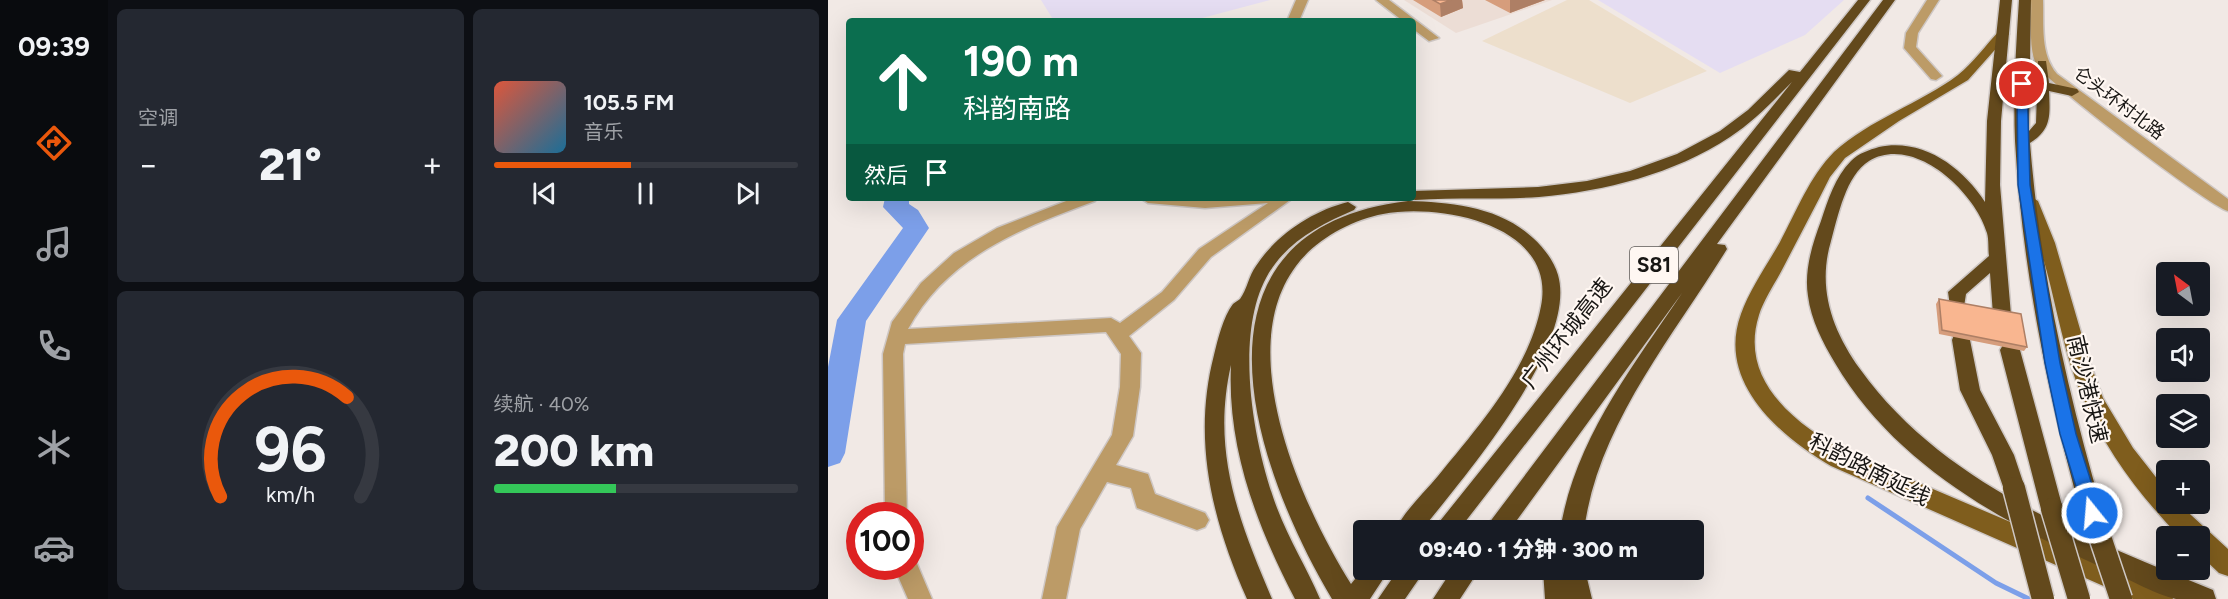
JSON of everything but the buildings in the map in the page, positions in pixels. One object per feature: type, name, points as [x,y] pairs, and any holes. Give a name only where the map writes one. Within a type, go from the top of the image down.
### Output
[{"type":"highway","name":"广州环城高速","points":[[1453,520],[1864,0]]},
{"type":"highway","name":"S81","points":[[1503,520],[1889,0]]},
{"type":"highway","points":[[2002,315],[1992,185],[1994,121],[2006,0]]},
{"type":"highway","name":"南沙港快速","points":[[2025,0],[2021,44],[2024,185],[2052,363],[2068,434],[2121,599]]},
{"type":"highway","points":[[1416,195],[1563,189],[1612,180],[1677,159],[1711,143],[1738,125],[1841,28]]},
{"type":"highway","points":[[2022,142],[2036,133],[2043,123],[2042,64]]},
{"type":"highway","points":[[2043,89],[2052,86],[2072,92]]},
{"type":"highway","points":[[1563,520],[1573,490],[1607,422],[1822,89]]},
{"type":"highway","points":[[1995,232],[1970,191],[1958,177],[1938,162],[1911,152],[1896,150],[1884,151],[1861,159],[1842,186],[1817,262],[1817,296],[1822,314],[1839,352],[1872,400],[1898,428],[1960,480],[1997,504],[2204,599]]},
{"type":"highway","points":[[1260,599],[1230,532],[1215,464],[1214,404],[1225,345],[1245,296],[1261,270],[1298,233],[1320,220],[1359,203],[1371,201]]},
{"type":"highway","points":[[1346,599],[1323,562],[1287,486],[1269,427],[1264,394],[1264,331],[1268,307],[1283,270],[1297,254],[1336,226],[1359,215],[1386,208],[1436,206],[1496,221],[1529,241],[1549,271],[1551,303],[1547,323],[1505,403],[1415,520]]},
{"type":"highway","points":[[1957,308],[1958,292],[1969,280],[1997,258]]},
{"type":"highway","points":[[1261,270],[1247,307],[1243,328],[1240,399],[1244,433],[1260,496],[1308,599]]},
{"type":"highway","points":[[1961,340],[1970,390],[2003,455],[2043,599]]},
{"type":"highway","points":[[2010,350],[2052,509],[2079,599]]},
{"type":"highway","points":[[1574,520],[1588,459]]},
{"type":"highway","points":[[1355,599],[1369,580]]},
{"type":"highway","points":[[1390,599],[1405,580]]},
{"type":"highway","points":[[1445,599],[1459,580]]},
{"type":"highway","points":[[1556,580],[1557,599]]},
{"type":"highway","points":[[1575,580],[1580,599]]},
{"type":"main road","name":"科韵路南延线","points":[[2003,34],[1963,77],[1894,118],[1850,148],[1823,176],[1750,314],[1745,331],[1748,367],[1768,404],[1784,421],[1827,452],[2005,534],[2161,599]]},
{"type":"main road","points":[[2024,185],[2047,243],[2074,344],[2093,397],[2129,463],[2158,499],[2186,526]]},
{"type":"main road","points":[[2210,549],[2228,565]]},
{"type":"street","points":[[1294,18],[1302,0]]},
{"type":"street","points":[[1382,0],[1407,18]]},
{"type":"street","points":[[1933,0],[1912,33],[1910,48],[1936,76]]},
{"type":"street","name":"仑头环村北路","points":[[2037,0],[2042,64],[2052,77],[2228,206]]},
{"type":"street","points":[[1416,25],[1434,39]]},
{"type":"street","points":[[896,502],[892,354],[899,327],[927,287],[960,257],[1003,232],[1081,201]]},
{"type":"street","points":[[1182,201],[1205,203],[1230,201]]},
{"type":"street","points":[[1118,335],[1168,296],[1205,253],[1280,201]]},
{"type":"street","points":[[897,337],[1111,325],[1131,352],[1130,387],[1122,436],[1069,527],[1054,599]]},
{"type":"street","points":[[1102,471],[1140,481],[1145,501],[1197,520]]},
{"type":"street","points":[[912,580],[920,599]]},
{"type":"shaded area","points":[[1041,0],[1270,0],[1202,18],[1052,18]]},
{"type":"shaded area","points":[[1404,0],[1552,0],[1456,33]]},
{"type":"shaded area","points":[[1567,0],[1589,0],[1707,71],[1630,103],[1482,41]]},
{"type":"shaded area","points":[[1598,0],[1844,0],[1805,35],[1720,73]]},
{"type":"waterway","points":[[828,453],[852,320],[916,228],[909,216],[896,207],[897,201]]},
{"type":"waterway","points":[[1868,498],[1996,583],[2029,599]]},
{"type":"route","points":[[2022,84],[2024,185],[2052,363],[2068,434],[2092,513]]}]
